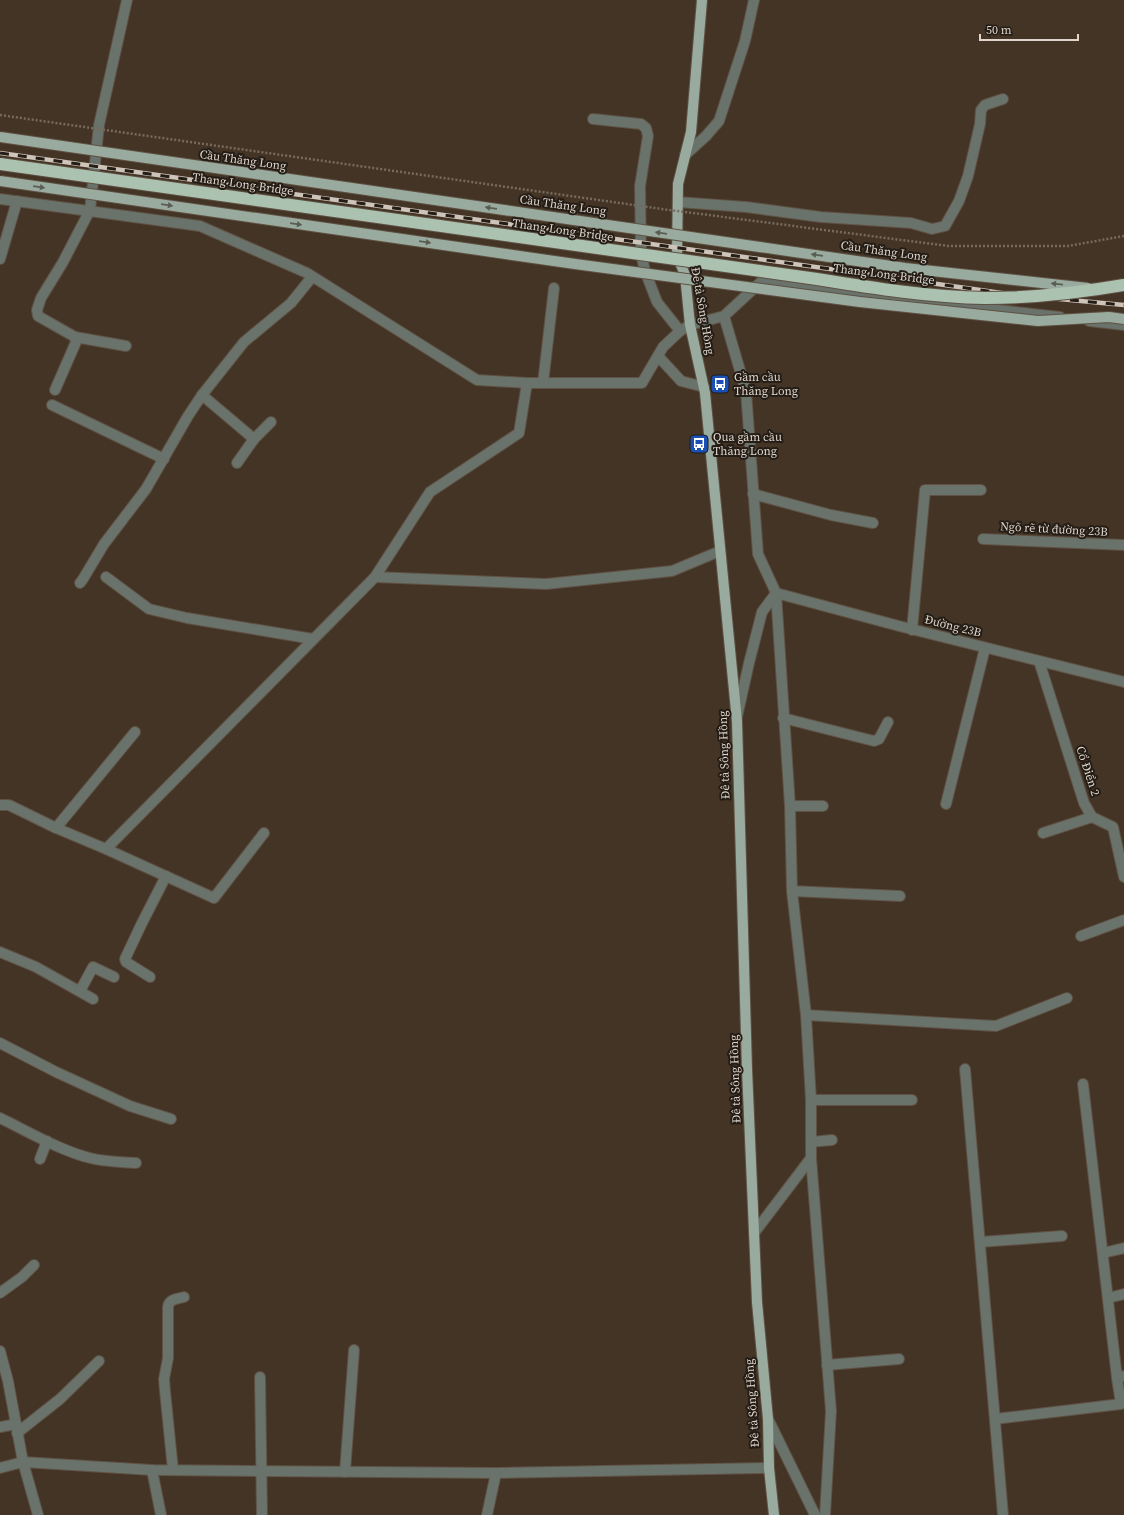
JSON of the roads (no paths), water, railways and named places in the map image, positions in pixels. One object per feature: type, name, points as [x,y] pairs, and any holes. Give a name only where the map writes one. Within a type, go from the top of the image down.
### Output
[{"type":"highway","name":"Thang Long Bridge","points":[[0,164],[894,291],[956,296],[1012,298],[1082,292],[1124,285]]},
{"type":"main road","name":"Đê tả Sông Hồng","points":[[702,0],[691,132],[678,184],[677,255],[685,275],[690,325],[704,388],[737,721],[747,1062],[757,1302],[768,1418],[769,1468],[774,1515]]},
{"type":"main road","name":"Cầu Thăng Long","points":[[0,137],[905,268],[1124,292]]},
{"type":"main road","points":[[0,181],[575,264],[860,302],[1038,321],[1110,317],[1124,319]]},
{"type":"street","points":[[126,346],[75,337],[38,316],[37,310],[42,298],[90,210],[99,125],[127,0]]},
{"type":"street","points":[[685,155],[706,136],[719,121],[745,41],[754,0]]},
{"type":"street","points":[[678,202],[746,207],[821,217],[911,223],[932,229],[945,226],[959,201],[968,176],[980,124],[981,110],[985,105],[1003,99]]},
{"type":"street","points":[[593,119],[641,124],[646,128],[648,136],[640,186],[641,254],[645,271],[657,302],[680,331]]},
{"type":"street","points":[[0,199],[200,226],[312,277],[477,380],[527,383],[642,383],[663,347],[680,331],[690,325],[724,316],[762,281],[773,280],[895,298],[1124,325]]},
{"type":"street","points":[[0,259],[17,201]]},
{"type":"street","points":[[80,583],[84,579],[104,544],[146,489],[188,416],[202,395],[244,342],[291,303],[312,277]]},
{"type":"street","points":[[543,383],[554,288]]},
{"type":"street","points":[[724,316],[746,391],[758,554],[776,593],[783,718],[790,806],[792,891],[806,1015],[811,1100],[811,1158],[831,1411],[825,1515]]},
{"type":"street","points":[[55,390],[76,342],[75,337]]},
{"type":"street","points":[[658,356],[681,381],[704,388]]},
{"type":"street","points":[[106,849],[375,577],[430,492],[519,433],[527,383]]},
{"type":"street","points":[[202,395],[254,439]]},
{"type":"street","points":[[52,405],[164,459]]},
{"type":"street","points":[[237,463],[254,439],[271,422]]},
{"type":"street","points":[[912,630],[926,490],[982,490]]},
{"type":"street","points":[[753,494],[831,515],[873,523]]},
{"type":"street","name":"Ngõ rẽ từ đường 23B","points":[[984,539],[1124,544]]},
{"type":"street","points":[[375,577],[546,584],[672,571],[720,551]]},
{"type":"street","points":[[106,577],[149,609],[187,618],[313,640]]},
{"type":"street","points":[[737,721],[749,663],[762,612],[776,593]]},
{"type":"street","name":"Đường 23B","points":[[776,593],[912,630],[1124,682]]},
{"type":"street","points":[[946,804],[985,648]]},
{"type":"street","name":"Cổ Điển 2","points":[[1039,661],[1084,804],[1092,817]]},
{"type":"street","points":[[783,718],[874,741],[879,739],[888,722]]},
{"type":"street","points":[[56,828],[136,732]]},
{"type":"street","points":[[0,805],[9,806],[214,898],[264,833]]},
{"type":"street","points":[[790,806],[823,806]]},
{"type":"street","points":[[1043,833],[1092,817],[1112,827],[1124,877]]},
{"type":"street","points":[[150,977],[125,960],[166,876]]},
{"type":"street","points":[[792,891],[900,896]]},
{"type":"street","points":[[1081,936],[1124,920]]},
{"type":"street","points":[[0,952],[36,967],[93,999]]},
{"type":"street","points":[[80,991],[93,967],[114,977]]},
{"type":"street","points":[[806,1015],[996,1026],[1067,998]]},
{"type":"street","points":[[0,1043],[56,1072],[130,1106],[170,1119]]},
{"type":"street","points":[[965,1069],[1003,1515]]},
{"type":"street","points":[[995,1419],[1121,1404],[1121,1377],[1108,1298],[1083,1084]]},
{"type":"street","points":[[811,1100],[912,1100]]},
{"type":"street","points":[[0,1118],[82,1156],[92,1159],[136,1163]]},
{"type":"street","points":[[811,1142],[832,1140]]},
{"type":"street","points":[[40,1159],[47,1141]]},
{"type":"street","points":[[754,1233],[811,1158]]},
{"type":"street","points":[[980,1242],[1062,1236]]},
{"type":"street","points":[[1103,1253],[1124,1248]]},
{"type":"street","points":[[0,1293],[22,1277],[34,1265]]},
{"type":"street","points":[[1108,1298],[1124,1294]]},
{"type":"street","points":[[173,1470],[164,1379],[168,1358],[168,1307],[171,1301],[184,1297]]},
{"type":"street","points":[[345,1472],[354,1350]]},
{"type":"street","points":[[1,1356],[8,1381],[23,1462],[38,1515]]},
{"type":"street","points":[[827,1365],[899,1359]]},
{"type":"street","points":[[0,1427],[16,1428],[60,1398],[99,1361]]},
{"type":"street","points":[[260,1377],[260,1471],[262,1515]]},
{"type":"street","points":[[768,1418],[815,1515]]},
{"type":"street","points":[[0,1468],[23,1462],[152,1470],[345,1472],[496,1473],[769,1468]]},
{"type":"street","points":[[152,1470],[161,1515]]},
{"type":"street","points":[[487,1515],[496,1473]]},
{"type":"railway","points":[[0,153],[1016,295],[1124,305]]},
{"type":"place","name":"Gầm cầu Thăng Long","points":[[720,384]]},
{"type":"place","name":"Qua gầm cầu Thăng Long","points":[[699,444]]}]
